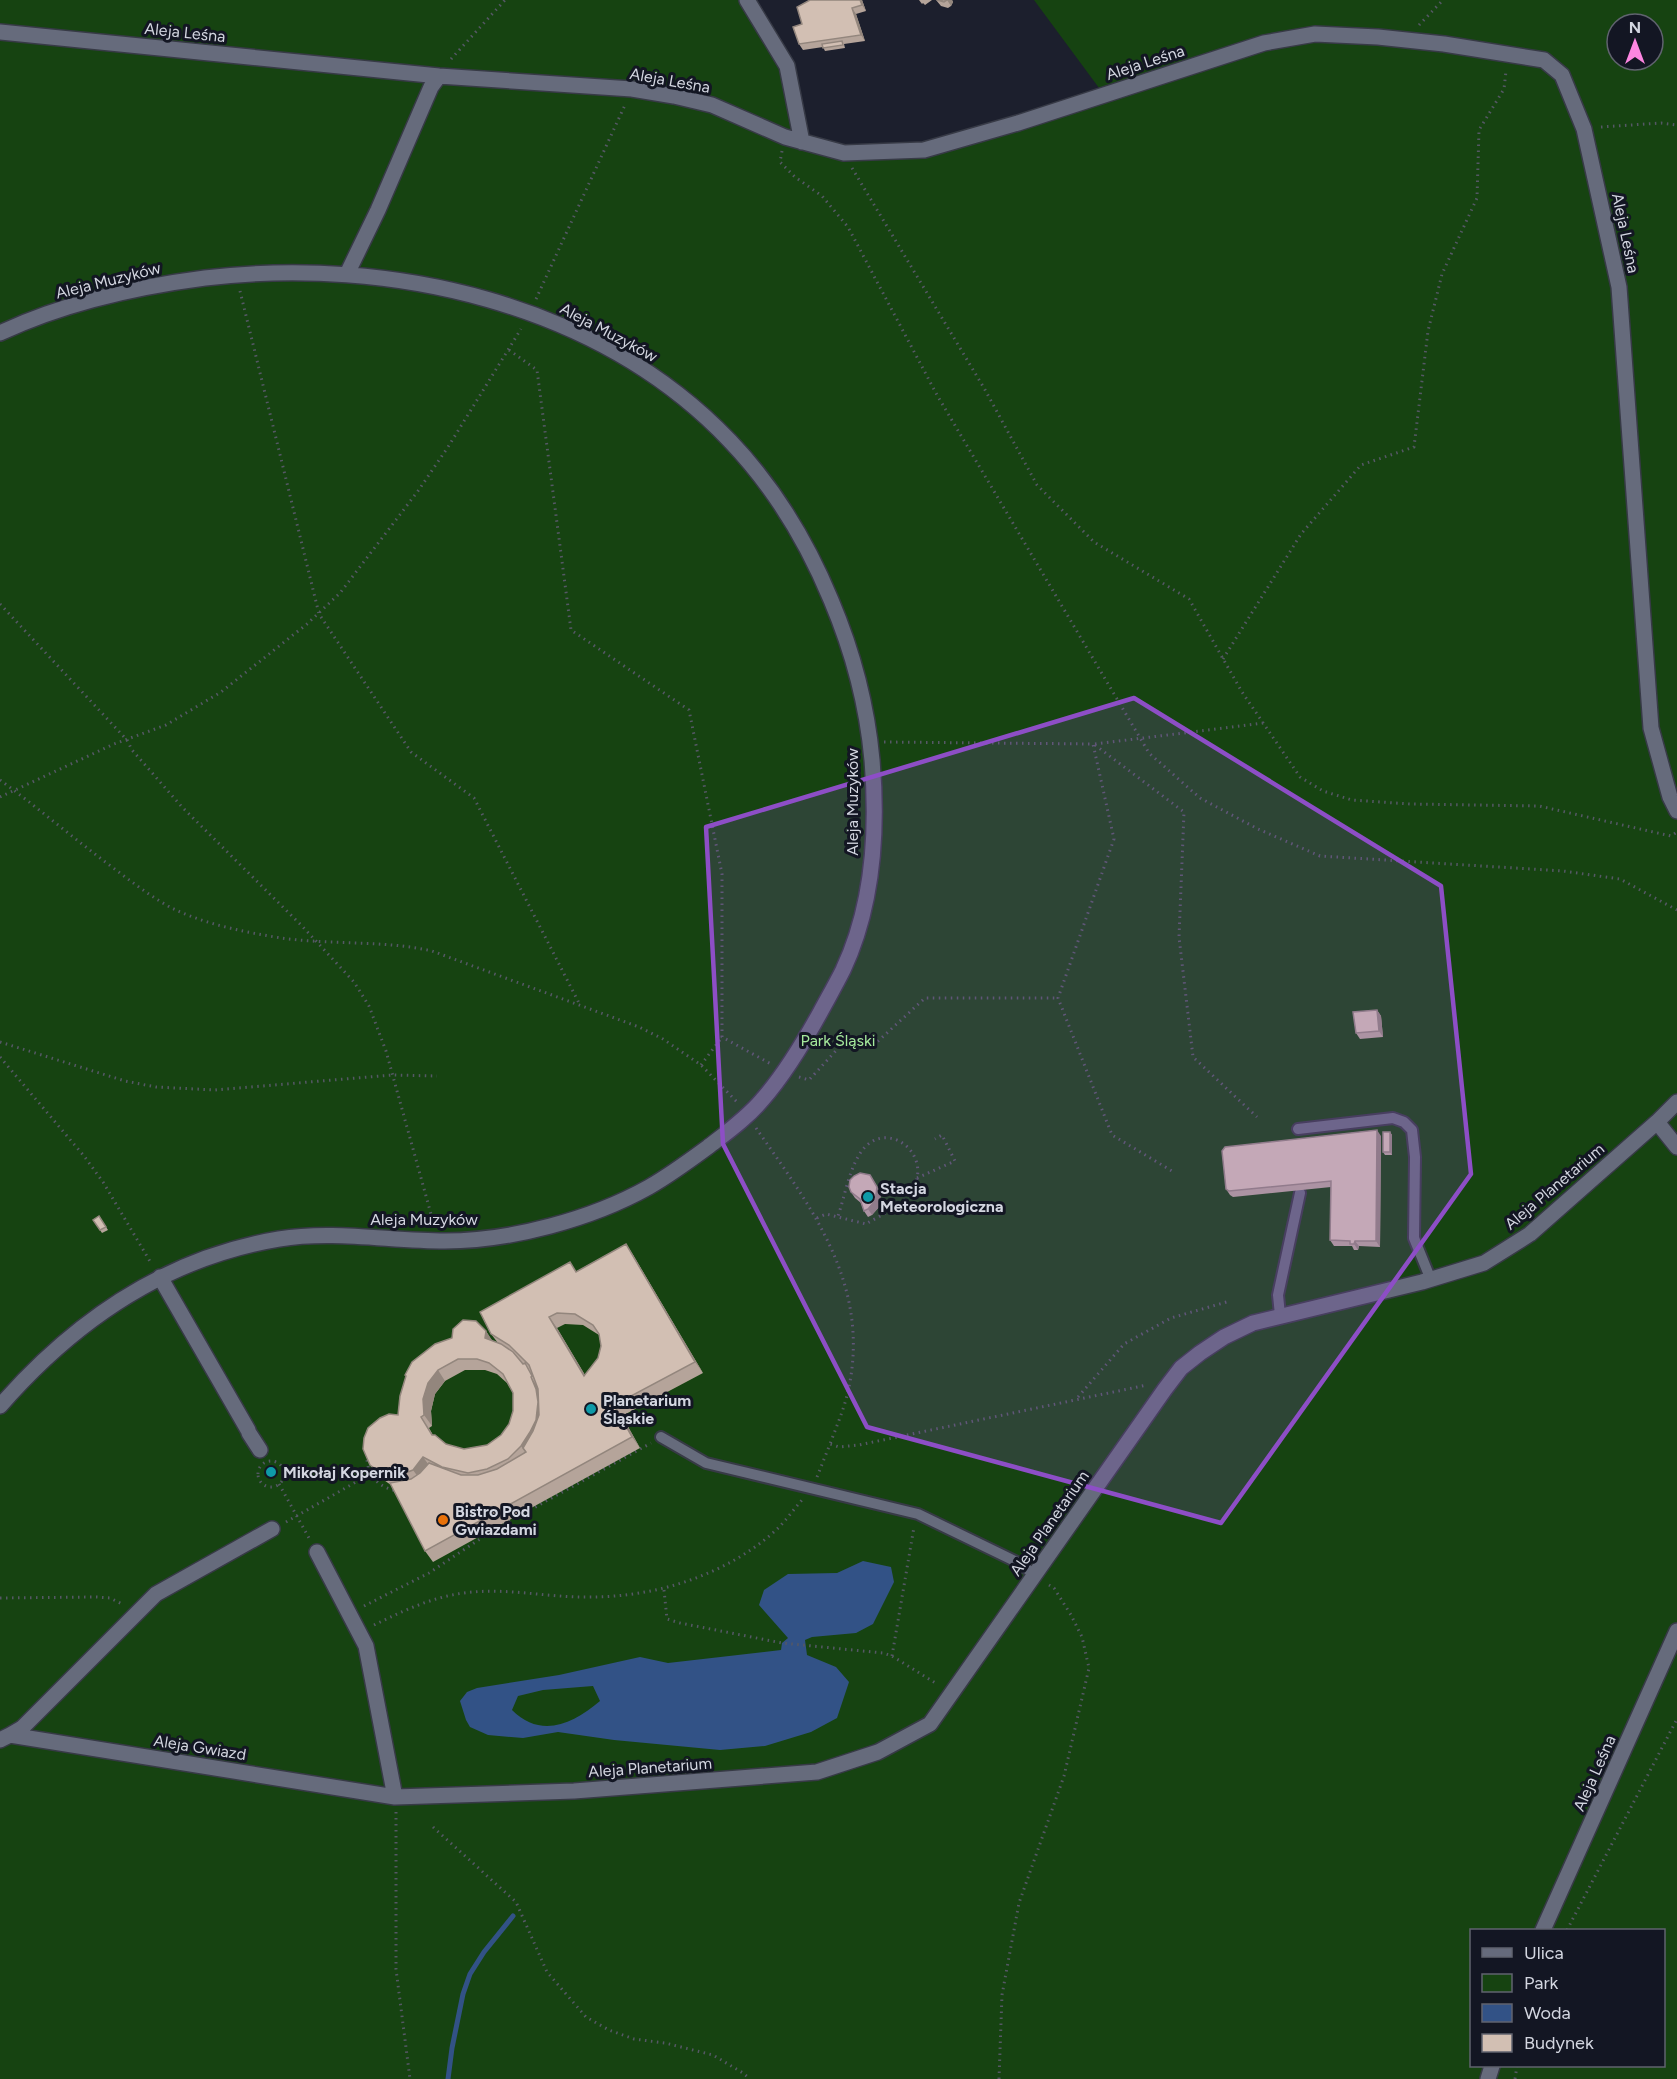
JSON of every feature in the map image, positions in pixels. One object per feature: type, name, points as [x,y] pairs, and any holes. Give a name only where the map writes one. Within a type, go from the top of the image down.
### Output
[{"type":"street","points":[[747,0],[786,66],[802,142]]},
{"type":"street","name":"Aleja Leśna","points":[[0,32],[439,76],[632,89],[712,105],[784,136],[844,153],[924,150],[1018,123],[1264,43],[1315,34],[1378,36],[1544,60],[1562,75],[1584,129],[1619,287],[1651,728],[1670,797],[1677,811]]},
{"type":"street","points":[[347,274],[378,210],[431,87],[439,76]]},
{"type":"street","name":"Aleja Muzyków","points":[[0,333],[23,322],[90,301],[160,285],[236,274],[347,274],[433,286],[530,313],[594,342],[650,374],[710,421],[743,455],[797,531],[825,585],[847,639],[863,695],[871,742],[874,824],[869,879],[862,916],[843,969],[805,1040],[760,1103],[682,1166],[630,1197],[570,1219],[524,1232],[439,1241],[325,1236],[282,1239],[213,1255],[159,1277],[112,1304],[79,1328],[39,1364],[0,1406]]},
{"type":"street","name":"Aleja Planetarium","points":[[395,1797],[574,1791],[817,1773],[878,1752],[930,1724],[1181,1368],[1224,1337],[1253,1323],[1431,1280],[1484,1263],[1530,1234],[1677,1102]]},
{"type":"street","points":[[1657,1122],[1677,1148]]},
{"type":"street","points":[[159,1277],[260,1450]]},
{"type":"street","points":[[5,1738],[22,1728],[156,1594],[272,1529]]},
{"type":"street","points":[[317,1552],[366,1646],[395,1797]]},
{"type":"street","name":"Aleja Leśna","points":[[1543,1929],[1677,1631]]},
{"type":"street","name":"Aleja Gwiazd","points":[[5,1738],[395,1797]]},
{"type":"lane","points":[[1298,1129],[1393,1118],[1404,1122],[1412,1130],[1415,1157],[1414,1238],[1431,1280]]},
{"type":"lane","points":[[1280,1315],[1278,1295],[1300,1193]]},
{"type":"lane","points":[[662,1437],[706,1463],[918,1514],[1019,1563],[1035,1575]]},
{"type":"path","points":[[439,76],[451,58],[505,0]]},
{"type":"path","points":[[1407,40],[1443,0]]},
{"type":"path","points":[[1223,659],[1301,534],[1361,465],[1414,447],[1431,319],[1442,274],[1477,198],[1479,130],[1503,89],[1508,54]]},
{"type":"path","points":[[0,797],[166,725],[221,693],[289,640],[340,593],[418,491],[509,350],[530,313],[632,89]]},
{"type":"path","points":[[1584,129],[1660,123],[1677,125]]},
{"type":"path","points":[[784,136],[780,162],[795,177],[822,196],[848,227],[938,395],[1149,753],[1200,798],[1258,829],[1320,856],[1563,871],[1620,879],[1677,910]]},
{"type":"path","points":[[844,153],[984,388],[1037,485],[1094,542],[1189,598],[1223,659],[1300,777],[1323,791],[1352,800],[1410,804],[1539,806],[1671,836],[1677,832]]},
{"type":"path","points":[[236,274],[319,614],[411,752],[474,798],[580,1005]]},
{"type":"path","points":[[509,350],[537,370],[571,630],[689,710],[722,874],[722,1037],[701,1065]]},
{"type":"path","points":[[0,604],[127,740],[132,750],[182,807],[316,942],[362,992],[377,1023],[439,1241]]},
{"type":"path","points":[[871,742],[1094,744],[1264,723]]},
{"type":"path","points":[[1094,744],[1114,839],[1058,998],[1113,1135],[1172,1171]]},
{"type":"path","points":[[1094,744],[1184,812],[1179,937],[1193,1057],[1257,1117]]},
{"type":"path","points":[[0,780],[125,877],[169,907],[222,925],[266,935],[316,942],[406,946],[432,951],[639,1027],[663,1039],[701,1065],[747,1114],[816,1218],[836,1257],[843,1274],[851,1322],[853,1349],[849,1386],[816,1481],[777,1530],[755,1547],[708,1572],[664,1590],[591,1598],[499,1590],[464,1593],[416,1605],[359,1632]]},
{"type":"path","points":[[722,1037],[784,1071],[809,1080],[843,1043],[876,1043],[925,998],[1058,998]]},
{"type":"path","points":[[0,1042],[125,1081],[156,1087],[215,1090],[392,1075],[437,1076]]},
{"type":"path","points":[[0,1057],[84,1156],[113,1198],[159,1277]]},
{"type":"path","points":[[917,1178],[955,1161],[942,1135],[935,1139]]},
{"type":"path","points":[[816,1218],[826,1214],[866,1224],[908,1196],[917,1178],[919,1165],[914,1153],[904,1143],[892,1139],[880,1138],[871,1142],[856,1160],[838,1216]]},
{"type":"path","points":[[1076,1398],[1124,1344],[1171,1318],[1230,1301]]},
{"type":"path","points":[[830,1444],[839,1447],[859,1445],[1152,1384],[1165,1389]]},
{"type":"path","points":[[350,1613],[429,1573],[492,1531],[662,1437]]},
{"type":"path","points":[[368,1446],[366,1462],[370,1474],[391,1490],[404,1492]]},
{"type":"path","points":[[270,1461],[279,1464],[284,1474],[279,1484],[271,1487],[264,1484],[259,1475],[260,1467],[270,1461]]},
{"type":"path","points":[[272,1529],[370,1474]]},
{"type":"path","points":[[279,1484],[317,1552]]},
{"type":"path","points":[[892,1656],[918,1514]]},
{"type":"path","points":[[999,2079],[1002,1995],[1019,1903],[1064,1776],[1089,1668],[1082,1637],[1071,1615],[1054,1588],[1035,1575]]},
{"type":"path","points":[[664,1590],[667,1619],[782,1643],[883,1653],[892,1656],[952,1692]]},
{"type":"path","points":[[0,1598],[110,1598],[136,1613]]},
{"type":"path","points":[[1568,1929],[1677,1719]]},
{"type":"path","points":[[395,1797],[396,1969],[410,2079]]},
{"type":"path","points":[[433,1827],[516,1902],[547,1972],[586,2017],[609,2030],[634,2039],[665,2043],[713,2055],[750,2079]]},
{"type":"highlighted area","points":[[1134,698],[1441,886],[1471,1174],[1221,1523],[867,1427],[723,1144],[706,827]]},
{"type":"green space","name":"Park Śląski","points":[[0,0],[740,0],[780,66],[793,142],[841,154],[929,150],[1102,92],[1034,0],[1677,0],[1677,2079],[0,2079]]},
{"type":"water","points":[[863,1561],[891,1567],[894,1582],[873,1624],[856,1633],[812,1637],[805,1640],[807,1655],[836,1667],[849,1682],[837,1718],[811,1732],[765,1746],[720,1750],[558,1732],[523,1738],[488,1735],[470,1727],[466,1720],[460,1701],[467,1692],[477,1688],[559,1675],[640,1657],[668,1663],[781,1650],[782,1643],[788,1638],[759,1605],[764,1590],[788,1574],[837,1573]],"holes":[[[593,1686],[600,1701],[579,1716],[557,1725],[534,1724],[512,1710],[518,1696],[543,1690]]]},
{"type":"building","points":[[810,0],[860,0],[862,5],[852,8],[861,35],[799,44],[793,27],[802,24],[797,7]]},
{"type":"building","points":[[842,41],[843,45],[823,48],[822,44]]},
{"type":"building","points":[[1377,1010],[1379,1031],[1356,1033],[1353,1012]]},
{"type":"building","points":[[1377,1130],[1376,1241],[1355,1241],[1354,1244],[1350,1244],[1350,1241],[1330,1240],[1331,1181],[1229,1191],[1226,1189],[1222,1151],[1225,1147]]},
{"type":"building","points":[[1383,1132],[1390,1132],[1390,1152],[1383,1152]]},
{"type":"building","name":"Stacja Meteorologiczna","points":[[860,1173],[870,1175],[877,1187],[875,1201],[864,1211],[860,1199],[851,1192],[849,1187],[850,1180]]},
{"type":"building","points":[[99,1216],[106,1227],[100,1230],[93,1220]]},
{"type":"building","name":"Planetarium Śląskie","points":[[626,1244],[695,1362],[614,1405],[632,1437],[425,1551],[390,1483],[411,1479],[429,1463],[461,1475],[478,1475],[497,1469],[526,1452],[523,1448],[539,1415],[538,1389],[529,1365],[509,1345],[491,1334],[480,1312],[570,1262],[576,1272]],"holes":[[[557,1313],[575,1314],[593,1325],[599,1334],[601,1346],[598,1358],[584,1376],[549,1317]]]},
{"type":"building","points":[[463,1320],[476,1321],[486,1331],[485,1338],[501,1344],[513,1352],[523,1364],[525,1363],[536,1389],[538,1402],[536,1420],[521,1446],[508,1459],[487,1469],[468,1473],[442,1467],[423,1457],[413,1470],[397,1476],[384,1475],[370,1465],[363,1449],[368,1428],[389,1414],[398,1415],[405,1375],[412,1362],[435,1344],[452,1338],[453,1329]],"holes":[[[458,1359],[477,1359],[489,1363],[503,1374],[513,1393],[513,1411],[509,1424],[501,1435],[487,1445],[464,1449],[446,1444],[432,1435],[421,1417],[424,1415],[423,1399],[428,1383],[438,1370]]]},
{"type":"waterway","points":[[448,2079],[463,1994],[470,1974],[484,1952],[513,1916]]},
{"type":"place","name":"Stacja Meteorologiczna","points":[[868,1197]]},
{"type":"place","name":"Planetarium Śląskie","points":[[591,1409]]},
{"type":"place","name":"Mikołaj Kopernik","points":[[271,1472]]},
{"type":"place","name":"Bistro Pod Gwiazdami","points":[[443,1520]]}]
